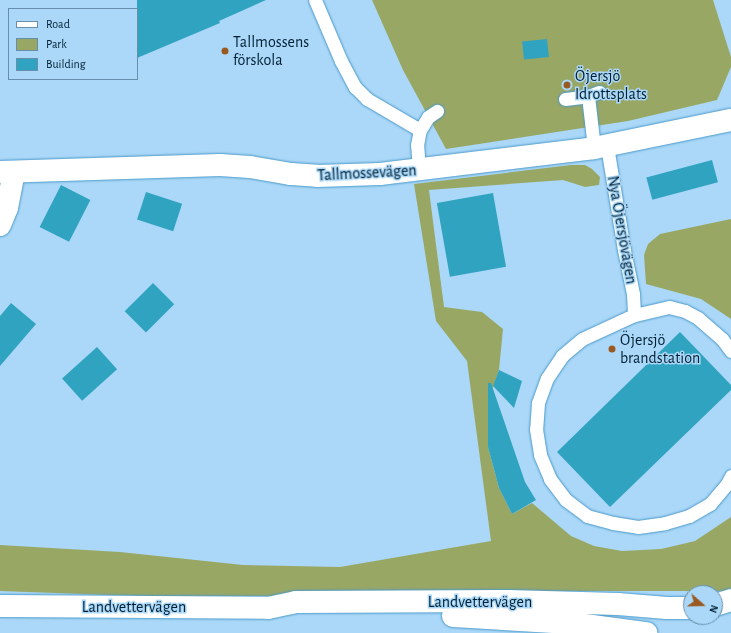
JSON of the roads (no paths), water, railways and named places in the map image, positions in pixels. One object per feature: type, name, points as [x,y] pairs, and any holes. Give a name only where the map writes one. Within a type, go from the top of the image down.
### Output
[{"type":"street","name":"Tallmossevägen","points":[[7,172],[220,165],[250,167],[291,174],[317,176],[364,175],[419,171],[601,147],[731,120]]},
{"type":"street","points":[[0,225],[7,208],[7,172]]},
{"type":"street","name":"Landvettervägen","points":[[268,608],[296,602],[509,601],[618,604],[683,608]]},
{"type":"street","name":"Landvettervägen","points":[[0,606],[268,608],[295,614],[484,617],[570,623],[646,633]]},
{"type":"lane","points":[[314,0],[341,61],[355,87],[367,99],[420,130]]},
{"type":"lane","name":"Nya Öjersjövägen","points":[[565,99],[594,94],[601,147],[634,294],[634,315]]},
{"type":"lane","points":[[419,171],[417,145],[420,130],[428,117],[436,111]]},
{"type":"lane","points":[[731,351],[722,339],[698,318],[685,311],[669,307],[634,315],[582,339],[562,356],[547,378],[538,403],[536,429],[540,455],[550,479],[566,500],[587,516],[638,527],[665,523],[689,516],[710,504],[727,484],[731,476]]},
{"type":"place","name":"Tallmossens förskola","points":[[225,51]]},
{"type":"place","name":"Öjersjö Idrottsplats","points":[[567,85]]},
{"type":"place","name":"Öjersjö brandstation","points":[[612,349]]}]
